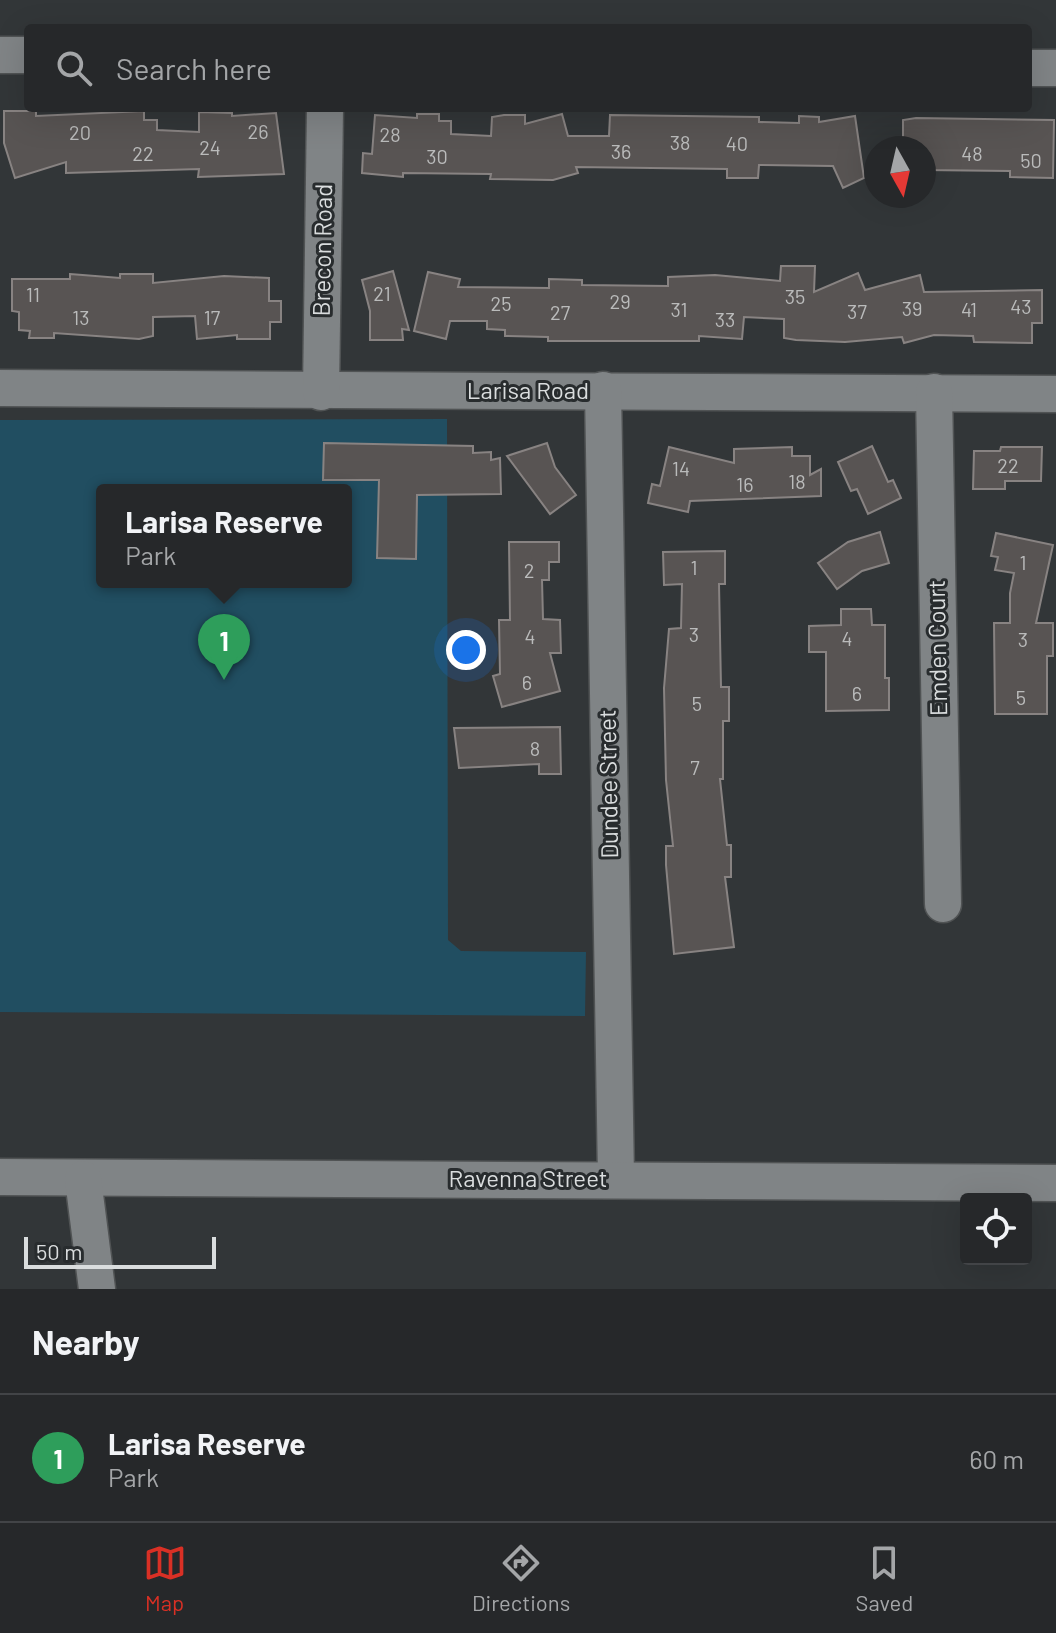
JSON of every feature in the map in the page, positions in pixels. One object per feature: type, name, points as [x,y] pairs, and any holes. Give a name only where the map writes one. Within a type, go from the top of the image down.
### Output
[{"type":"street","points":[[0,55],[24,55]]},
{"type":"street","points":[[1032,68],[1056,68]]},
{"type":"street","name":"Brecon Road","points":[[321,392],[325,112]]},
{"type":"street","name":"Larisa Road","points":[[0,388],[1056,394]]},
{"type":"street","name":"Dundee Street","points":[[603,390],[616,1178]]},
{"type":"street","name":"Emden Court","points":[[934,392],[943,904]]},
{"type":"street","name":"Ravenna Street","points":[[0,1177],[616,1178],[1056,1183]]},
{"type":"street","points":[[83,1179],[97,1289]]},
{"type":"shaded area","points":[[447,419],[448,940],[461,951],[586,952],[585,1016],[0,1012],[0,420]]},
{"type":"building","points":[[4,111],[36,112],[36,116],[144,112],[144,120],[157,120],[157,130],[199,132],[199,112],[232,113],[232,116],[276,113],[284,174],[198,177],[199,169],[66,173],[66,162],[15,178],[4,143]]},
{"type":"building","points":[[417,114],[439,114],[439,121],[451,121],[451,134],[491,136],[492,117],[525,115],[525,124],[562,114],[568,136],[609,136],[610,115],[759,117],[759,122],[799,123],[799,116],[819,117],[819,122],[855,116],[864,178],[843,188],[833,166],[759,165],[758,178],[727,178],[727,169],[576,167],[578,173],[553,180],[490,179],[491,174],[403,173],[403,177],[362,173],[363,153],[372,154],[375,115],[417,118]]},
{"type":"building","points":[[903,120],[1054,120],[1053,178],[1010,177],[1010,171],[936,170],[936,136],[903,136]]},
{"type":"building","points":[[781,266],[815,266],[814,292],[858,273],[865,290],[920,275],[924,292],[1042,290],[1042,323],[1032,323],[1032,343],[974,342],[973,336],[934,335],[904,343],[902,337],[845,342],[796,340],[784,338],[784,319],[744,317],[742,339],[699,336],[699,341],[548,341],[548,337],[505,336],[505,330],[487,329],[487,321],[450,321],[446,339],[414,331],[428,272],[460,279],[458,287],[549,288],[549,279],[582,280],[582,285],[668,286],[668,277],[715,275],[780,281]]},
{"type":"building","points":[[393,271],[409,330],[402,329],[403,340],[370,340],[370,311],[362,280]]},
{"type":"building","points":[[70,274],[120,278],[120,274],[153,274],[153,283],[224,276],[269,278],[269,301],[281,301],[281,322],[270,322],[270,339],[237,339],[237,335],[197,339],[195,316],[153,317],[153,336],[139,339],[54,333],[54,338],[29,338],[30,331],[19,330],[19,312],[12,311],[12,279],[70,279]]},
{"type":"building","points":[[324,443],[473,446],[473,453],[491,452],[491,460],[500,458],[501,494],[417,495],[416,559],[377,558],[379,480],[323,480]]},
{"type":"building","points":[[547,443],[555,467],[576,495],[550,514],[507,456]]},
{"type":"building","points":[[872,446],[888,482],[893,480],[901,498],[868,514],[857,489],[851,491],[838,462]]},
{"type":"building","points":[[669,447],[734,463],[734,449],[792,447],[792,456],[810,456],[810,475],[821,469],[821,496],[690,501],[688,512],[648,503],[652,484],[660,486]]},
{"type":"building","points":[[1001,447],[1042,447],[1041,481],[1005,481],[1005,489],[973,489],[974,451],[1000,451]]},
{"type":"building","points":[[880,532],[889,563],[862,571],[837,589],[818,563],[848,542]]},
{"type":"building","points":[[996,533],[1053,545],[1036,623],[1053,623],[1053,656],[1047,656],[1047,714],[995,714],[994,623],[1010,623],[1014,573],[995,570],[998,557],[991,556]]},
{"type":"building","points":[[509,542],[559,542],[559,562],[549,562],[549,580],[542,580],[543,619],[560,620],[561,653],[550,653],[560,691],[502,707],[493,676],[500,674],[499,620],[510,620]]},
{"type":"building","points":[[725,551],[725,584],[719,584],[721,687],[729,687],[729,721],[723,721],[723,779],[720,779],[727,845],[731,845],[731,877],[725,877],[734,947],[674,954],[666,865],[666,846],[673,846],[666,780],[664,688],[669,629],[681,628],[682,584],[664,585],[663,552]]},
{"type":"building","points":[[841,609],[871,609],[872,625],[885,625],[885,678],[889,678],[889,710],[826,711],[826,652],[809,652],[809,626],[841,625]]},
{"type":"building","points":[[560,727],[561,774],[539,774],[539,764],[459,768],[454,728]]},
{"type":"place","name":"Larisa Reserve","points":[[224,680]]}]
